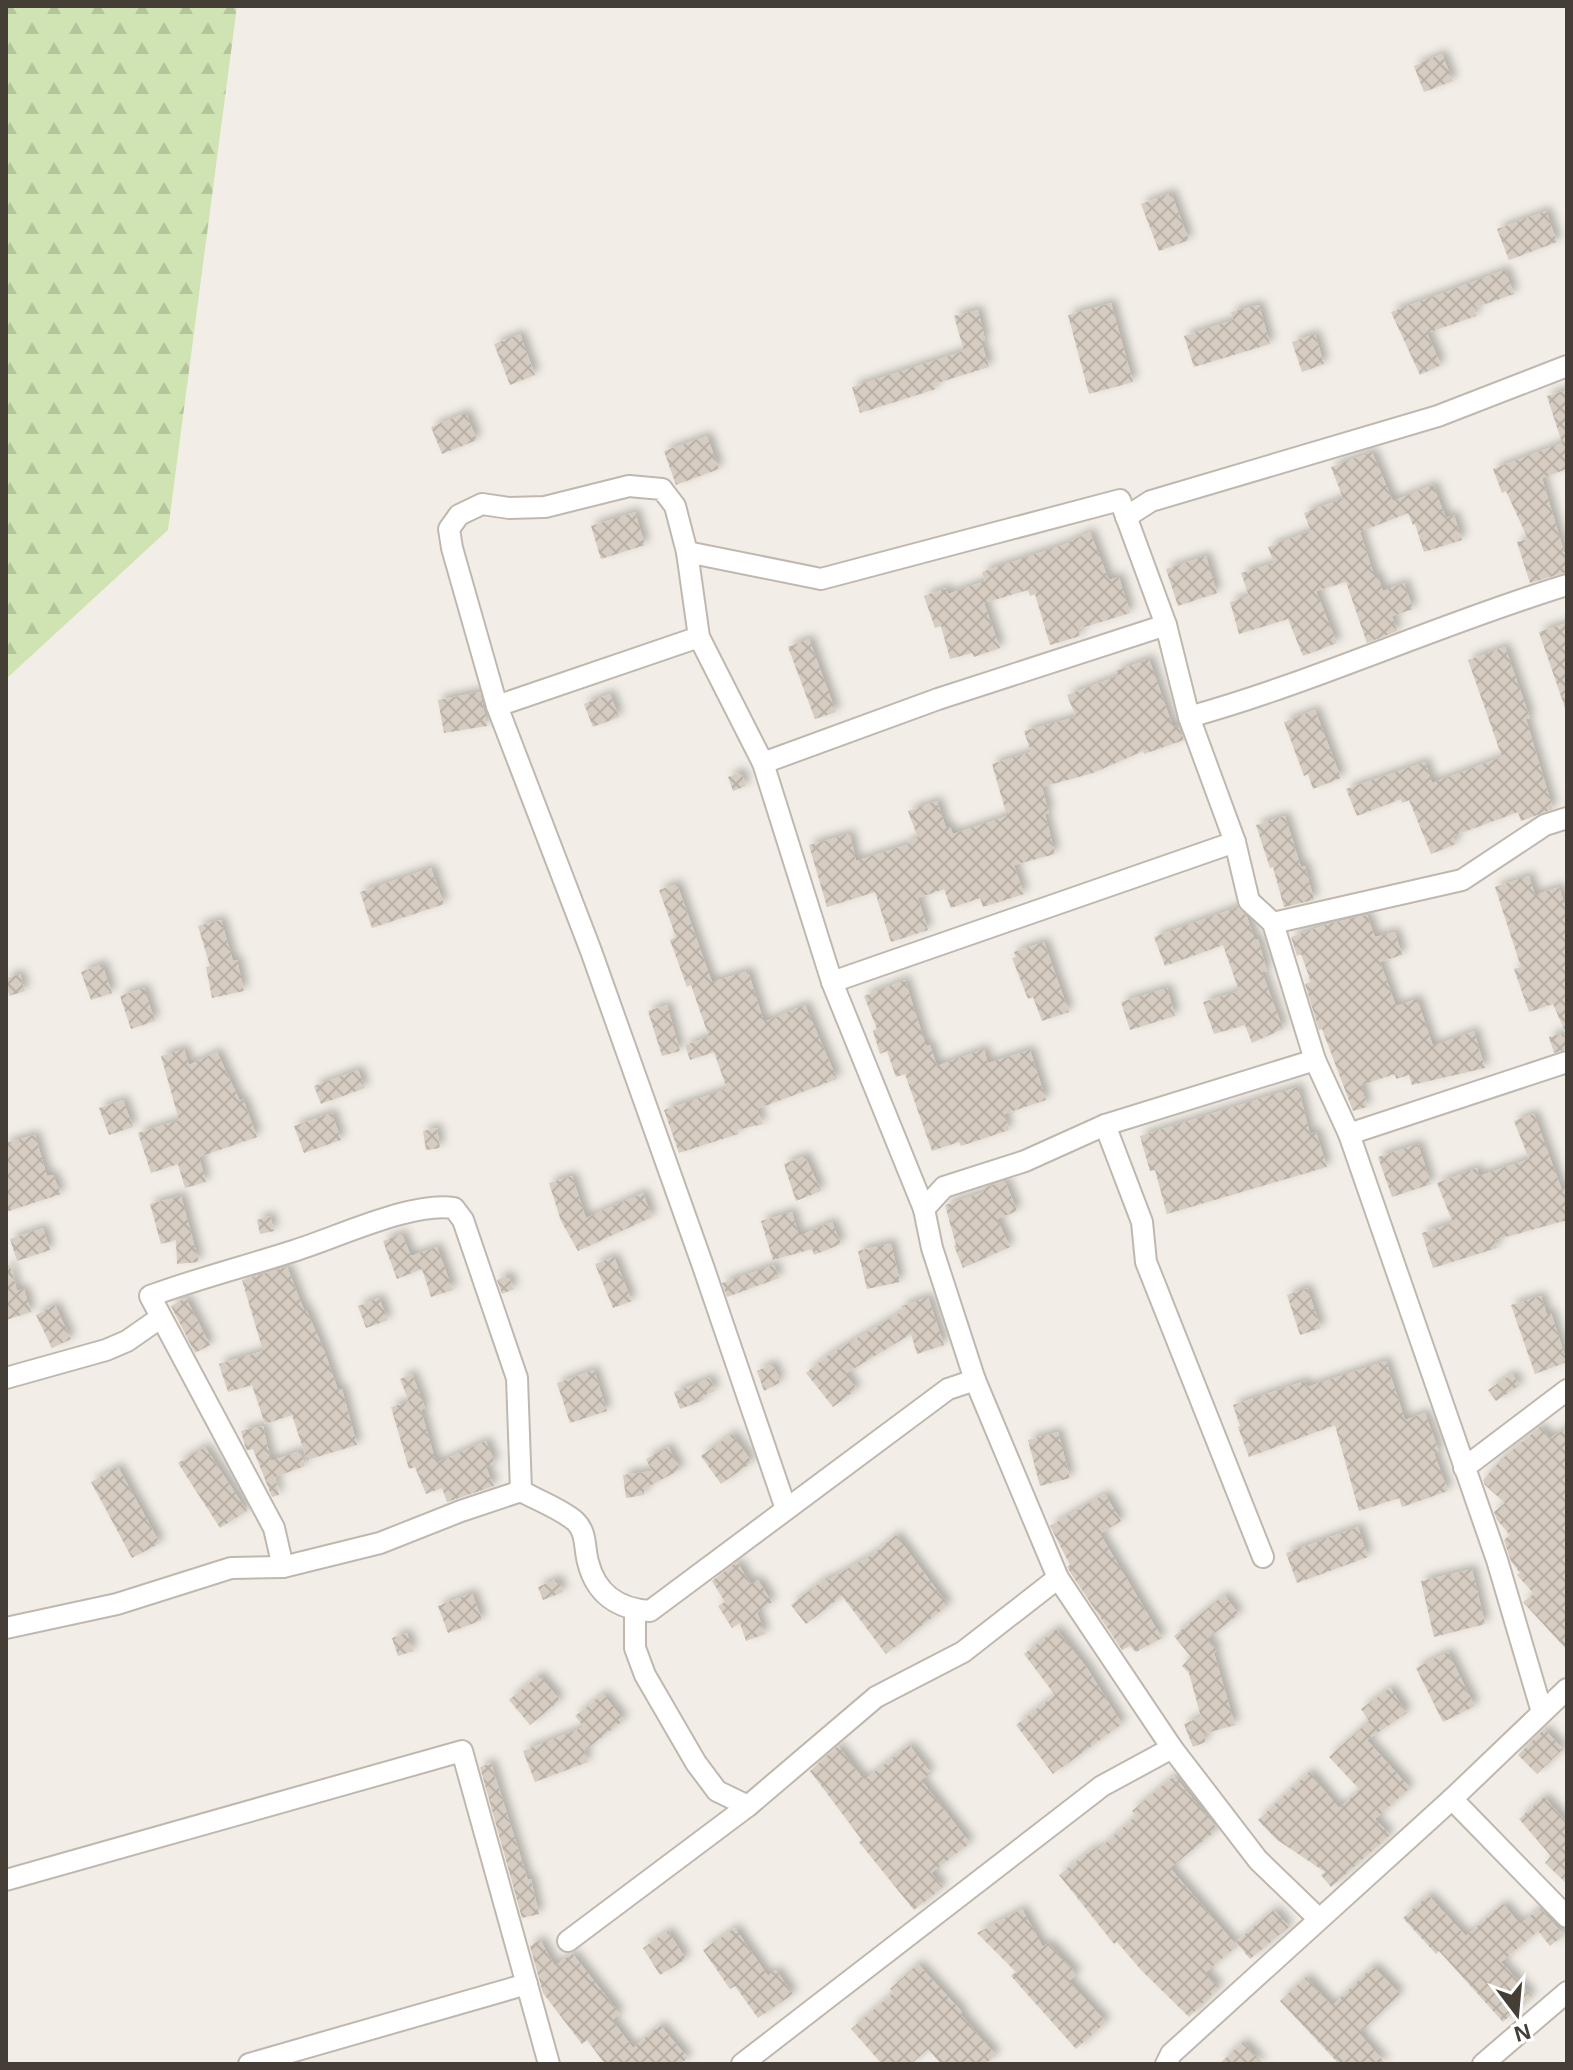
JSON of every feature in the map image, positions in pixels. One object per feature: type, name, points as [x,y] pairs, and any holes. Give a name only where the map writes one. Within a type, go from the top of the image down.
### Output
[{"type":"street","points":[[1126,517],[1151,501],[1438,416],[1567,366]]},
{"type":"street","points":[[786,1509],[596,966],[497,706],[449,529],[459,515],[482,504],[509,508],[545,507],[629,486],[662,489],[675,506],[687,552],[699,637],[763,763],[832,982],[924,1209],[932,1248],[975,1380],[1058,1578],[1172,1748],[1258,1860],[1318,1918]]},
{"type":"street","points":[[687,552],[821,579],[1120,500],[1166,625],[1189,717],[1235,842],[1249,901],[1273,923],[1315,1060],[1349,1134],[1497,1560],[1542,1712]]},
{"type":"street","points":[[1189,717],[1299,683],[1417,637],[1567,585]]},
{"type":"street","points":[[763,763],[938,699],[1166,625]]},
{"type":"street","points":[[497,706],[699,637]]},
{"type":"street","points":[[1273,923],[1462,880],[1545,825],[1567,818]]},
{"type":"street","points":[[832,982],[1235,842]]},
{"type":"street","points":[[924,1209],[944,1187],[1025,1161],[1105,1125],[1315,1060]]},
{"type":"street","points":[[1349,1134],[1567,1062]]},
{"type":"street","points":[[1105,1125],[1142,1222],[1146,1262],[1263,1557]]},
{"type":"street","points":[[283,1567],[274,1528],[150,1296],[425,1206],[454,1208],[463,1220],[517,1378],[521,1491]]},
{"type":"street","points":[[6,1378],[106,1350],[127,1341],[160,1318]]},
{"type":"street","points":[[6,1628],[117,1604],[231,1568],[283,1567],[380,1543],[521,1491],[576,1522],[584,1537],[587,1561],[597,1588],[625,1608],[650,1611],[948,1389],[975,1380]]},
{"type":"street","points":[[1464,1468],[1567,1390]]},
{"type":"street","points":[[568,1941],[748,1806],[876,1697],[963,1652],[1058,1578]]},
{"type":"street","points":[[635,1610],[635,1648],[645,1675],[696,1763],[717,1791],[748,1806]]},
{"type":"street","points":[[1172,2061],[1318,1918],[1452,1799],[1567,1689]]},
{"type":"street","points":[[742,2064],[1102,1786],[1172,1748]]},
{"type":"street","points":[[6,1880],[462,1751],[549,2064]]},
{"type":"street","points":[[1452,1799],[1567,1917]]},
{"type":"street","points":[[249,2064],[304,2057],[527,1984]]},
{"type":"street","points":[[1483,2064],[1567,1992]]},
{"type":"green space","points":[[6,6],[237,6],[168,530],[6,679]]},
{"type":"building","points":[[1442,54],[1453,81],[1424,92],[1414,66]]},
{"type":"building","points":[[1171,193],[1189,240],[1159,251],[1141,204]]},
{"type":"building","points":[[1546,211],[1557,242],[1509,260],[1497,229]]},
{"type":"building","points":[[1505,270],[1514,294],[1474,308],[1476,316],[1427,333],[1441,365],[1420,375],[1391,312]]},
{"type":"building","points":[[1111,303],[1133,382],[1089,394],[1068,315]]},
{"type":"building","points":[[1259,305],[1270,344],[1194,367],[1184,336],[1233,320],[1231,312]]},
{"type":"building","points":[[978,310],[985,340],[981,341],[989,367],[934,384],[936,389],[860,413],[852,387],[964,351],[954,316]]},
{"type":"building","points":[[520,334],[535,375],[510,385],[494,344]]},
{"type":"building","points":[[1315,334],[1324,364],[1302,372],[1292,342]]},
{"type":"building","points":[[1567,390],[1567,469],[1542,478],[1567,562],[1567,572],[1530,583],[1517,542],[1528,539],[1506,491],[1502,493],[1493,469],[1562,443],[1547,396]]},
{"type":"building","points":[[466,413],[477,440],[442,454],[431,427]]},
{"type":"building","points":[[707,436],[719,469],[676,485],[664,451]]},
{"type":"building","points":[[1372,452],[1393,501],[1433,485],[1446,518],[1454,515],[1462,540],[1424,552],[1408,513],[1360,532],[1375,578],[1378,577],[1383,591],[1404,583],[1413,609],[1392,616],[1397,631],[1367,643],[1346,582],[1316,591],[1337,643],[1303,656],[1288,619],[1239,634],[1230,602],[1249,596],[1241,573],[1274,563],[1268,547],[1311,531],[1304,513],[1343,498],[1331,467]]},
{"type":"building","points":[[635,512],[645,545],[601,559],[591,526]]},
{"type":"building","points":[[1090,532],[1109,580],[1119,577],[1130,613],[1078,629],[1080,636],[1050,645],[1035,594],[1030,596],[1028,590],[984,603],[1000,648],[974,657],[972,653],[950,659],[941,626],[935,628],[924,596],[946,588],[948,594],[985,581],[982,572],[1063,545]]},
{"type":"building","points":[[1206,556],[1217,593],[1178,606],[1166,569]]},
{"type":"building","points":[[1567,623],[1567,708],[1565,708],[1539,632]]},
{"type":"building","points":[[809,639],[836,712],[815,719],[788,647]]},
{"type":"building","points":[[1505,647],[1530,718],[1526,719],[1553,809],[1521,821],[1518,812],[1453,836],[1456,844],[1431,854],[1409,800],[1402,803],[1401,799],[1357,816],[1346,789],[1425,762],[1432,783],[1502,757],[1468,660]]},
{"type":"building","points":[[1149,659],[1173,727],[1178,725],[1184,740],[1144,754],[1143,751],[1093,773],[1042,787],[1055,854],[1014,865],[1024,894],[983,907],[980,898],[951,908],[944,889],[918,898],[928,930],[891,942],[875,892],[827,907],[809,845],[850,834],[856,861],[909,844],[908,841],[918,838],[908,811],[937,801],[946,828],[950,827],[953,834],[1007,816],[992,764],[1031,752],[1024,731],[1076,717],[1067,695],[1118,676],[1116,671]]},
{"type":"building","points":[[480,692],[487,726],[444,733],[438,700]]},
{"type":"building","points":[[610,694],[619,717],[593,727],[584,704]]},
{"type":"building","points":[[1315,710],[1341,778],[1313,789],[1308,774],[1304,776],[1284,722]]},
{"type":"building","points":[[741,772],[746,786],[733,791],[728,777]]},
{"type":"building","points":[[1285,816],[1301,867],[1305,866],[1314,900],[1284,907],[1273,867],[1270,868],[1256,825]]},
{"type":"building","points":[[431,868],[444,904],[372,928],[360,892]]},
{"type":"building","points":[[1529,876],[1535,895],[1559,887],[1567,912],[1567,1036],[1553,1004],[1529,1012],[1514,969],[1521,967],[1495,887]]},
{"type":"building","points":[[677,884],[712,982],[748,971],[764,1022],[805,1005],[837,1079],[757,1109],[763,1124],[737,1130],[738,1134],[679,1153],[664,1110],[727,1089],[714,1052],[690,1060],[685,1045],[709,1037],[691,985],[687,987],[670,940],[676,937],[659,890]]},
{"type":"building","points":[[1238,907],[1247,917],[1255,940],[1258,939],[1267,971],[1262,972],[1283,1029],[1252,1043],[1245,1025],[1214,1034],[1203,1002],[1239,991],[1223,945],[1165,966],[1154,937]]},
{"type":"building","points":[[1367,915],[1375,937],[1395,932],[1402,955],[1380,962],[1396,1006],[1417,999],[1433,1046],[1474,1031],[1485,1068],[1412,1085],[1409,1075],[1396,1079],[1395,1074],[1361,1085],[1367,1107],[1353,1111],[1322,1029],[1319,1030],[1305,984],[1311,982],[1291,937]]},
{"type":"building","points":[[221,920],[233,961],[237,960],[244,991],[212,998],[206,967],[210,966],[198,926]]},
{"type":"building","points":[[1044,942],[1069,1012],[1042,1021],[1033,997],[1028,999],[1012,958],[1016,957],[1014,952]]},
{"type":"building","points":[[102,964],[112,993],[91,1000],[81,972]]},
{"type":"building","points":[[20,974],[25,991],[9,996],[6,978]]},
{"type":"building","points":[[905,980],[926,1046],[930,1045],[937,1066],[984,1049],[988,1063],[1030,1050],[1046,1100],[1004,1114],[1009,1130],[961,1146],[959,1142],[932,1151],[905,1074],[896,1077],[887,1051],[880,1054],[873,1031],[877,1029],[864,996]]},
{"type":"building","points":[[144,988],[155,1021],[131,1029],[120,996]]},
{"type":"building","points":[[1167,988],[1175,1016],[1130,1030],[1121,1002]]},
{"type":"building","points":[[667,1005],[680,1051],[662,1056],[648,1011]]},
{"type":"building","points":[[1563,1033],[1567,1049],[1554,1053],[1549,1037]]},
{"type":"building","points":[[184,1049],[189,1065],[217,1052],[240,1101],[243,1099],[257,1137],[199,1157],[206,1182],[185,1188],[178,1164],[151,1173],[138,1133],[179,1120],[161,1056]]},
{"type":"building","points":[[358,1070],[365,1088],[321,1104],[314,1086]]},
{"type":"building","points":[[1298,1087],[1310,1134],[1316,1132],[1327,1167],[1167,1214],[1155,1170],[1150,1171],[1140,1136]]},
{"type":"building","points":[[123,1100],[133,1127],[109,1135],[99,1108]]},
{"type":"building","points":[[332,1113],[341,1140],[304,1153],[294,1126]]},
{"type":"building","points":[[1534,1114],[1562,1190],[1567,1188],[1567,1220],[1495,1240],[1497,1248],[1433,1268],[1422,1233],[1453,1223],[1437,1183],[1477,1168],[1479,1176],[1529,1159],[1514,1121]]},
{"type":"building","points":[[437,1128],[440,1148],[426,1150],[423,1131]]},
{"type":"building","points":[[35,1135],[47,1176],[53,1175],[61,1194],[6,1212],[6,1143]]},
{"type":"building","points":[[1418,1144],[1431,1184],[1392,1197],[1378,1157]]},
{"type":"building","points":[[805,1156],[821,1191],[796,1201],[784,1164]]},
{"type":"building","points":[[572,1176],[586,1218],[643,1193],[652,1217],[578,1251],[561,1221],[549,1183]]},
{"type":"building","points":[[1005,1181],[1017,1211],[997,1219],[1010,1247],[963,1268],[954,1246],[945,1205],[984,1192],[982,1188]]},
{"type":"building","points":[[181,1196],[199,1262],[177,1264],[176,1240],[161,1244],[150,1204]]},
{"type":"building","points":[[792,1212],[799,1236],[832,1222],[841,1244],[814,1255],[812,1249],[773,1260],[761,1221]]},
{"type":"building","points":[[270,1216],[274,1231],[260,1234],[257,1220]]},
{"type":"building","points":[[43,1228],[50,1250],[17,1261],[10,1239]]},
{"type":"building","points":[[402,1234],[411,1256],[437,1247],[453,1290],[431,1297],[422,1269],[397,1279],[383,1241]]},
{"type":"building","points":[[891,1243],[900,1282],[867,1289],[858,1251]]},
{"type":"building","points":[[614,1257],[632,1301],[613,1308],[595,1264]]},
{"type":"building","points":[[10,1265],[17,1291],[24,1289],[31,1312],[6,1320],[6,1266]]},
{"type":"building","points":[[774,1265],[779,1278],[727,1297],[722,1283]]},
{"type":"building","points":[[287,1267],[338,1390],[342,1389],[357,1445],[307,1460],[292,1415],[265,1424],[252,1385],[228,1392],[219,1364],[263,1351],[242,1280]]},
{"type":"building","points":[[508,1275],[514,1289],[502,1294],[497,1280]]},
{"type":"building","points":[[1307,1288],[1321,1328],[1300,1335],[1287,1295]]},
{"type":"building","points":[[1541,1296],[1547,1315],[1551,1313],[1567,1362],[1535,1374],[1511,1305]]},
{"type":"building","points":[[928,1297],[944,1345],[917,1354],[911,1334],[845,1374],[857,1389],[833,1407],[806,1373],[827,1356],[903,1311],[902,1306]]},
{"type":"building","points":[[186,1298],[210,1345],[195,1353],[171,1306]]},
{"type":"building","points":[[379,1298],[388,1320],[366,1328],[358,1306]]},
{"type":"building","points":[[55,1305],[71,1339],[52,1348],[36,1315]]},
{"type":"building","points":[[1386,1361],[1405,1420],[1425,1413],[1439,1451],[1434,1453],[1448,1491],[1402,1507],[1399,1498],[1359,1511],[1335,1425],[1249,1457],[1233,1405],[1305,1381],[1307,1387]]},
{"type":"building","points":[[772,1364],[779,1383],[764,1391],[757,1371]]},
{"type":"building","points":[[594,1370],[607,1411],[570,1423],[557,1383]]},
{"type":"building","points":[[412,1374],[425,1408],[421,1410],[436,1463],[486,1441],[495,1463],[486,1467],[494,1486],[447,1502],[442,1488],[426,1494],[415,1467],[409,1469],[391,1407],[409,1402],[400,1379]]},
{"type":"building","points":[[1512,1374],[1520,1385],[1496,1401],[1488,1390]]},
{"type":"building","points":[[710,1378],[715,1391],[702,1396],[704,1400],[680,1409],[674,1392]]},
{"type":"building","points":[[263,1426],[271,1461],[300,1451],[305,1466],[275,1477],[279,1495],[272,1497],[253,1449],[247,1450],[241,1431]]},
{"type":"building","points":[[1540,1427],[1550,1438],[1567,1428],[1567,1650],[1523,1602],[1534,1594],[1517,1575],[1520,1573],[1511,1561],[1504,1540],[1510,1535],[1494,1512],[1505,1503],[1483,1480],[1502,1459]]},
{"type":"building","points":[[1058,1432],[1070,1478],[1040,1486],[1028,1440]]},
{"type":"building","points":[[732,1434],[752,1462],[721,1484],[701,1456]]},
{"type":"building","points":[[205,1447],[247,1511],[220,1528],[178,1463]]},
{"type":"building","points":[[668,1447],[679,1467],[683,1468],[644,1489],[644,1495],[626,1498],[623,1475],[652,1471],[646,1459]]},
{"type":"building","points":[[118,1467],[160,1543],[132,1558],[91,1482]]},
{"type":"building","points":[[1105,1494],[1121,1521],[1100,1534],[1162,1638],[1136,1652],[1130,1646],[1122,1650],[1067,1567],[1070,1565],[1050,1526]]},
{"type":"building","points":[[1358,1527],[1368,1557],[1297,1583],[1286,1553]]},
{"type":"building","points":[[896,1535],[948,1605],[886,1654],[842,1596],[806,1624],[791,1605],[826,1578],[828,1580],[872,1555]]},
{"type":"building","points":[[737,1562],[751,1584],[758,1580],[772,1602],[757,1612],[765,1634],[746,1641],[740,1623],[732,1628],[718,1606],[725,1602],[712,1581]]},
{"type":"building","points":[[1472,1569],[1485,1624],[1434,1637],[1421,1581]]},
{"type":"building","points":[[557,1579],[563,1592],[543,1600],[538,1587]]},
{"type":"building","points":[[472,1593],[482,1620],[448,1633],[438,1606]]},
{"type":"building","points":[[1224,1595],[1239,1614],[1207,1639],[1217,1650],[1214,1653],[1235,1725],[1203,1734],[1206,1742],[1193,1747],[1184,1724],[1201,1717],[1189,1673],[1182,1666],[1191,1657],[1174,1636]]},
{"type":"building","points":[[1056,1629],[1087,1668],[1122,1724],[1053,1774],[1016,1725],[1055,1695],[1024,1654]]},
{"type":"building","points":[[407,1633],[413,1651],[398,1656],[392,1638]]},
{"type":"building","points":[[1448,1652],[1475,1706],[1443,1722],[1416,1668]]},
{"type":"building","points":[[539,1675],[560,1700],[530,1725],[509,1700]]},
{"type":"building","points":[[1390,1688],[1407,1713],[1367,1740],[1410,1788],[1375,1819],[1390,1835],[1331,1887],[1321,1875],[1325,1872],[1276,1839],[1258,1820],[1309,1772],[1339,1808],[1360,1790],[1329,1757],[1369,1721],[1361,1709]]},
{"type":"building","points":[[603,1694],[624,1720],[584,1751],[588,1762],[535,1782],[523,1751],[584,1727],[575,1716]]},
{"type":"building","points":[[1544,1729],[1563,1749],[1537,1774],[1518,1755]]},
{"type":"building","points":[[909,1745],[931,1773],[921,1780],[970,1843],[931,1873],[943,1887],[914,1910],[859,1842],[862,1840],[810,1771],[838,1746],[864,1780]]},
{"type":"building","points":[[491,1763],[528,1880],[531,1879],[539,1914],[522,1918],[480,1767]]},
{"type":"building","points":[[1174,1776],[1218,1829],[1170,1868],[1237,1946],[1205,1973],[1219,1987],[1189,2017],[1117,1942],[1114,1944],[1059,1875],[1094,1848],[1097,1851],[1136,1816],[1132,1811]]},
{"type":"building","points":[[1544,1797],[1567,1823],[1567,1884],[1545,1863],[1551,1856],[1519,1819]]},
{"type":"building","points":[[1428,1895],[1466,1936],[1503,1904],[1520,1924],[1540,1908],[1564,1935],[1550,1946],[1538,1931],[1501,1962],[1532,1996],[1503,2022],[1439,1951],[1436,1954],[1403,1918]]},
{"type":"building","points":[[1022,1909],[1043,1947],[1048,1943],[1077,1974],[1069,1981],[1106,2022],[1076,2049],[1011,1976],[1016,1972],[977,1933]]},
{"type":"building","points":[[1274,1910],[1289,1927],[1250,1959],[1236,1942]]},
{"type":"building","points":[[735,1928],[768,1976],[776,1970],[793,1994],[758,2018],[735,1986],[730,1989],[703,1950]]},
{"type":"building","points":[[668,1931],[686,1959],[660,1975],[643,1948]]},
{"type":"building","points":[[540,1940],[555,1966],[572,1953],[620,2014],[612,2020],[633,2048],[660,2025],[688,2058],[680,2064],[605,2064],[587,2040],[582,2044],[543,1993],[530,1946]]},
{"type":"building","points":[[918,1964],[996,2055],[985,2064],[941,2064],[928,2049],[911,2064],[882,2064],[851,2029],[893,1993],[890,1989]]},
{"type":"building","points":[[1373,1966],[1400,1994],[1359,2033],[1386,2064],[1339,2064],[1280,2001],[1306,1977],[1332,2006]]},
{"type":"building","points":[[1243,2042],[1263,2064],[1219,2064]]}]
